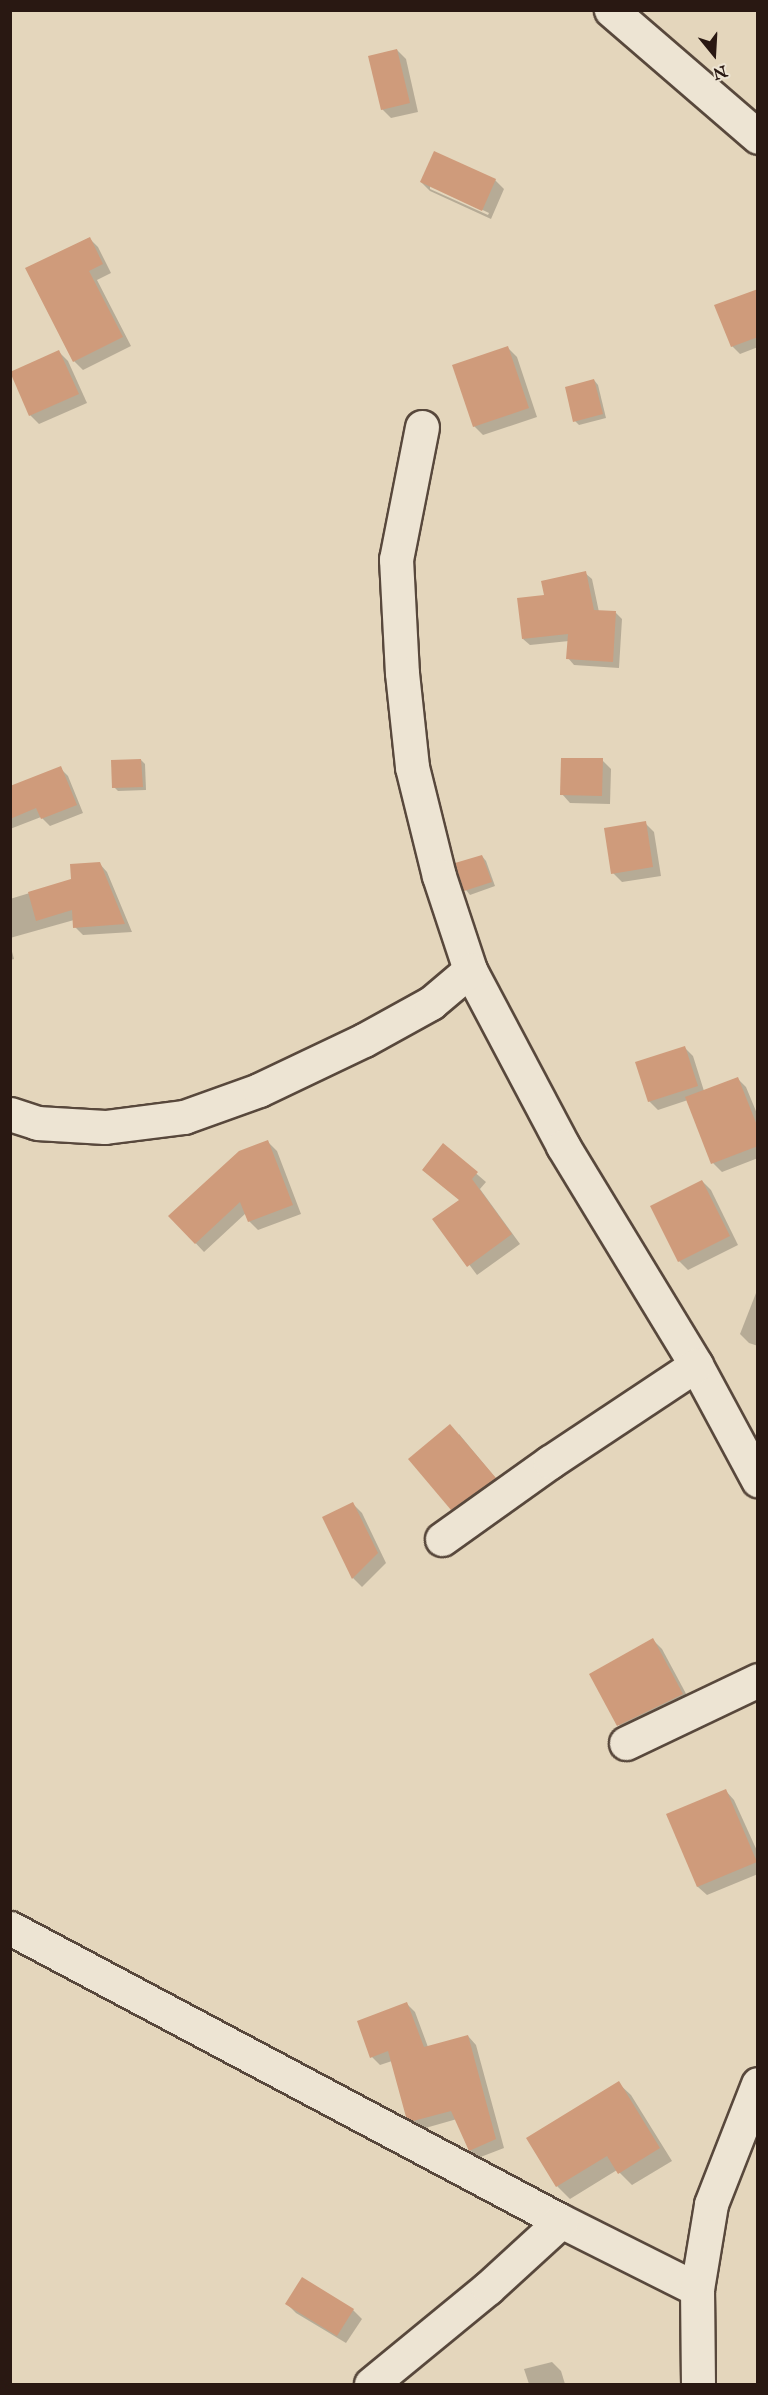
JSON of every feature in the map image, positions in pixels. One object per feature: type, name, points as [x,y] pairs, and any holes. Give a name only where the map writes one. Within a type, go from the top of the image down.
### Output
[{"type":"street","points":[[611,10],[758,137]]},
{"type":"street","points":[[422,427],[396,559],[402,673],[412,766],[439,876],[470,970],[563,1146],[696,1365],[758,1480]]},
{"type":"street","points":[[10,1114],[37,1123],[105,1127],[184,1117],[260,1090],[364,1040],[430,1003],[470,970]]},
{"type":"street","points":[[442,1539],[550,1462],[696,1365]]},
{"type":"street","points":[[626,1743],[758,1680]]},
{"type":"street","points":[[10,1928],[561,2221],[697,2289]]},
{"type":"street","points":[[698,2385],[697,2289],[711,2204],[758,2084]]},
{"type":"street","points":[[371,2385],[488,2288],[561,2221]]},
{"type":"building","points":[[397,49],[410,103],[381,110],[368,56]]},
{"type":"building","points":[[434,151],[496,179],[482,211],[420,182]]},
{"type":"building","points":[[90,237],[103,264],[89,271],[123,337],[73,362],[25,268]]},
{"type":"building","points":[[758,289],[758,337],[731,347],[714,305]]},
{"type":"building","points":[[508,346],[529,408],[473,427],[452,365]]},
{"type":"building","points":[[59,350],[79,394],[29,416],[10,372]]},
{"type":"building","points":[[594,379],[603,414],[573,422],[565,387]]},
{"type":"building","points":[[586,571],[594,610],[616,611],[613,662],[566,659],[568,634],[522,639],[517,598],[544,595],[541,581]]},
{"type":"building","points":[[561,758],[603,758],[602,796],[560,795]]},
{"type":"building","points":[[141,759],[143,787],[112,788],[111,760]]},
{"type":"building","points":[[61,766],[77,805],[41,819],[36,808],[10,819],[10,786]]},
{"type":"building","points":[[646,821],[653,867],[611,874],[604,828]]},
{"type":"building","points":[[482,855],[492,882],[464,891],[455,863]]},
{"type":"building","points":[[100,862],[125,924],[73,928],[72,910],[36,921],[28,892],[71,879],[70,864]]},
{"type":"building","points":[[685,1046],[698,1086],[648,1102],[635,1062]]},
{"type":"building","points":[[738,1077],[758,1128],[758,1146],[711,1164],[685,1097]]},
{"type":"building","points":[[268,1140],[293,1205],[248,1222],[240,1202],[195,1244],[168,1216],[239,1151]]},
{"type":"building","points":[[443,1143],[478,1172],[472,1179],[512,1234],[467,1267],[432,1219],[459,1200],[422,1170]]},
{"type":"building","points":[[702,1180],[730,1236],[678,1262],[650,1206]]},
{"type":"building","points":[[450,1424],[496,1478],[451,1510],[408,1459]]},
{"type":"building","points":[[353,1502],[378,1553],[352,1579],[322,1517]]},
{"type":"building","points":[[653,1638],[683,1694],[617,1726],[589,1674]]},
{"type":"building","points":[[726,1789],[757,1862],[697,1887],[666,1814]]},
{"type":"building","points":[[407,2002],[424,2047],[468,2035],[496,2139],[469,2151],[451,2111],[413,2121],[406,2117],[388,2051],[370,2058],[357,2021]]},
{"type":"building","points":[[619,2081],[660,2148],[618,2174],[607,2156],[556,2187],[526,2138]]},
{"type":"building","points":[[302,2277],[354,2309],[337,2336],[285,2304]]}]
